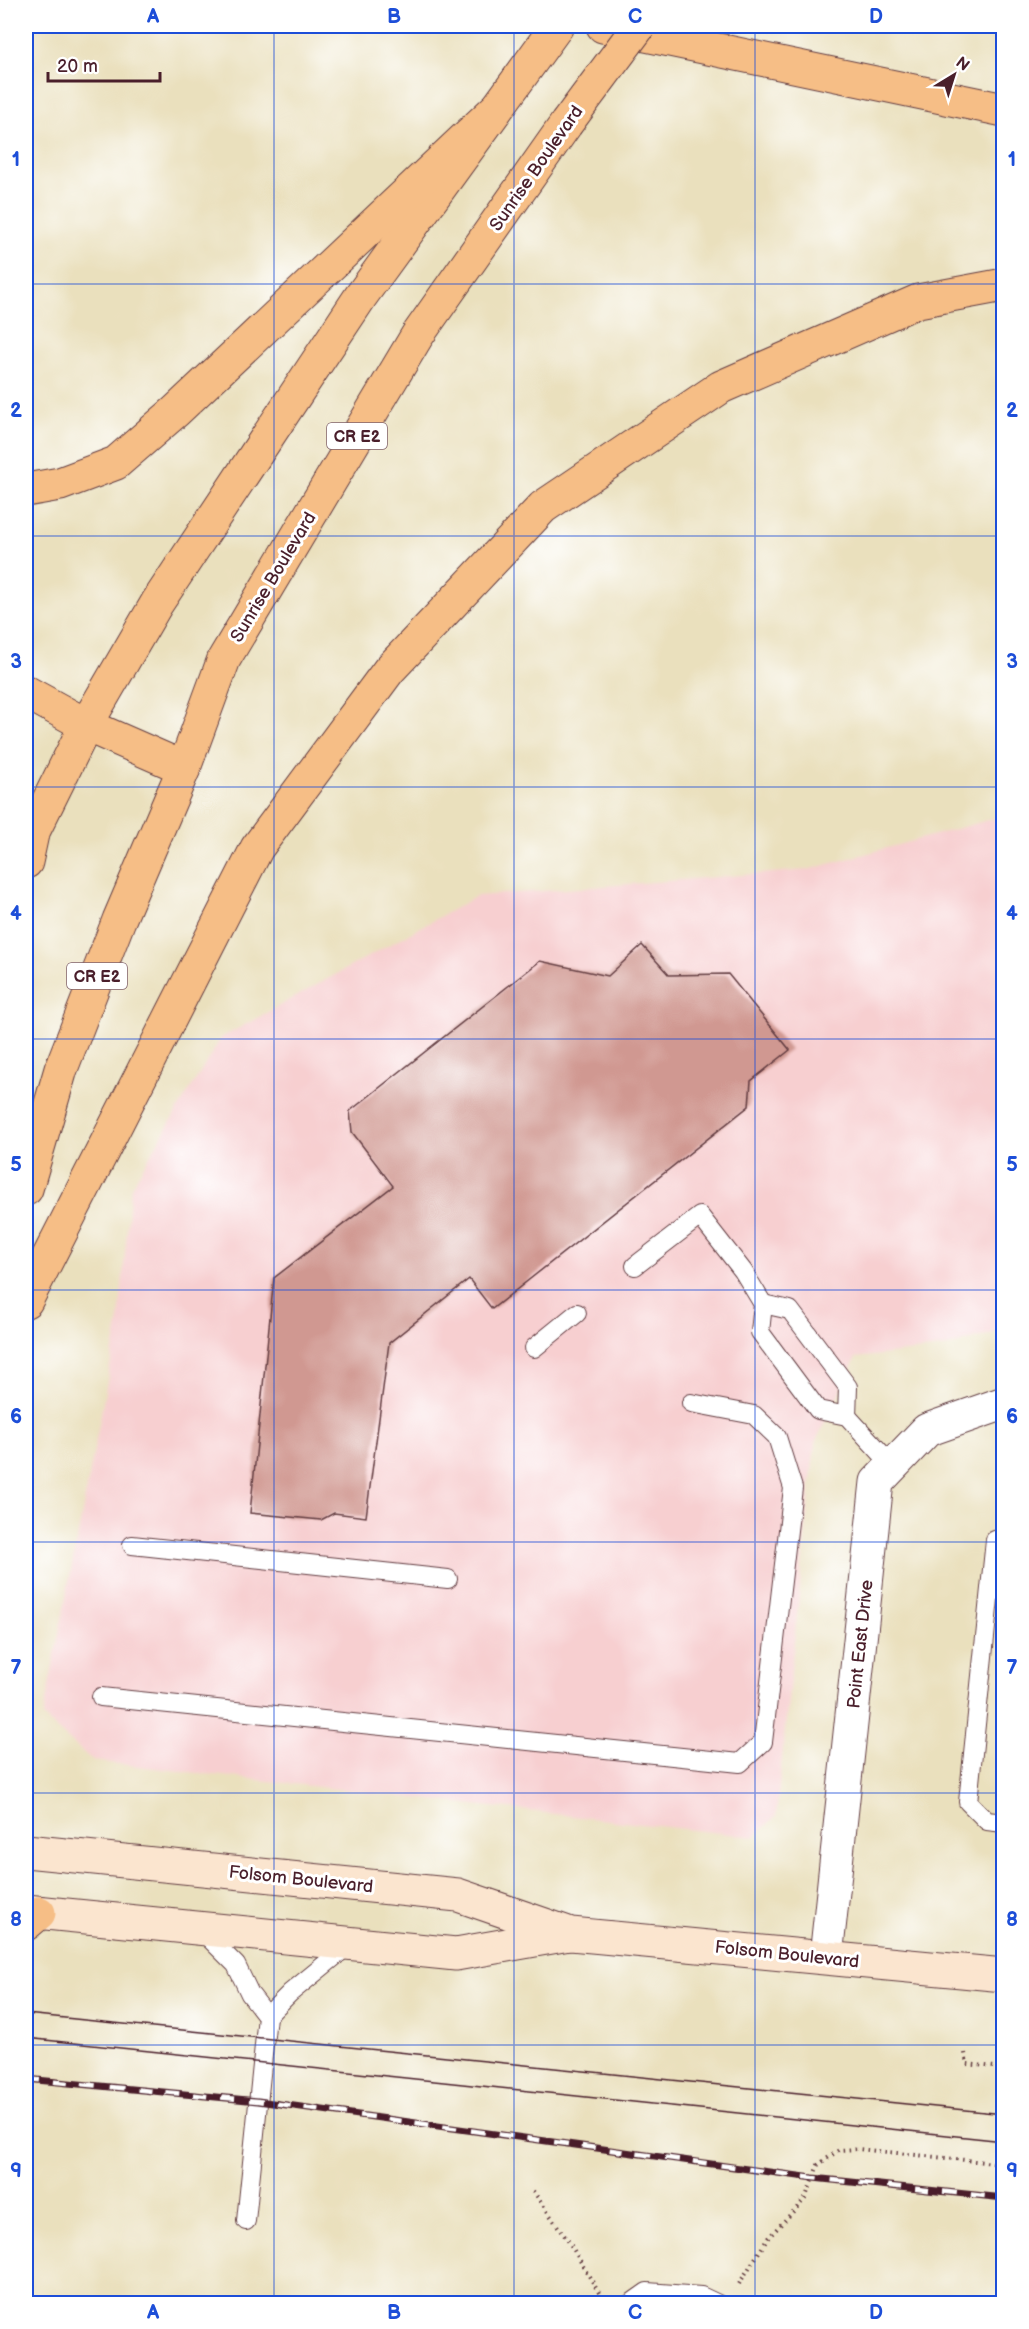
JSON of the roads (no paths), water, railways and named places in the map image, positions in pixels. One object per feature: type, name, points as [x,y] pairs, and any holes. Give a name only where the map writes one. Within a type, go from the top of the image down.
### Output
[{"type":"main road","points":[[26,862],[32,834],[86,725],[157,603],[348,315],[557,26]]},
{"type":"main road","points":[[603,26],[1004,110]]},
{"type":"main road","name":"Sunrise Boulevard","points":[[26,1189],[61,1069],[119,920],[184,768],[230,649],[417,336],[566,124],[639,26]]},
{"type":"main road","points":[[26,490],[60,484],[116,463],[176,411],[495,110]]},
{"type":"main road","points":[[26,1301],[257,848],[389,670],[543,507],[721,387],[918,301],[1004,285]]},
{"type":"main road","points":[[26,692],[86,725],[184,768]]},
{"type":"main road","name":"Folsom Boulevard","points":[[26,1851],[458,1895],[571,1934],[1004,1975]]},
{"type":"main road","name":"Folsom Boulevard","points":[[30,1916],[200,1928],[456,1954],[571,1934]]},
{"type":"street","name":"Point East Drive","points":[[826,1957],[878,1482],[927,1430],[1004,1403]]},
{"type":"lane","points":[[635,1266],[700,1216],[743,1271],[763,1304],[760,1332],[818,1410],[847,1416],[892,1465]]},
{"type":"lane","points":[[763,1304],[790,1310],[848,1387],[847,1416]]},
{"type":"lane","points":[[534,1348],[577,1313]]},
{"type":"lane","points":[[102,1697],[740,1763],[763,1742],[793,1488],[777,1437],[754,1415],[691,1403]]},
{"type":"lane","points":[[1004,1537],[995,1540],[968,1802],[987,1821],[1004,1823]]},
{"type":"lane","points":[[132,1545],[448,1580]]},
{"type":"lane","points":[[200,1928],[236,1965],[250,1994],[267,2016]]},
{"type":"lane","points":[[246,2221],[267,2016],[290,1993],[351,1944]]},
{"type":"lane","points":[[630,2304],[647,2292],[678,2299],[701,2296],[718,2304]]},
{"type":"tram line","points":[[26,2014],[1004,2114]]},
{"type":"tram line","points":[[26,2038],[1004,2141]]},
{"type":"railway","points":[[26,2079],[258,2101],[813,2178],[1004,2198]]}]
